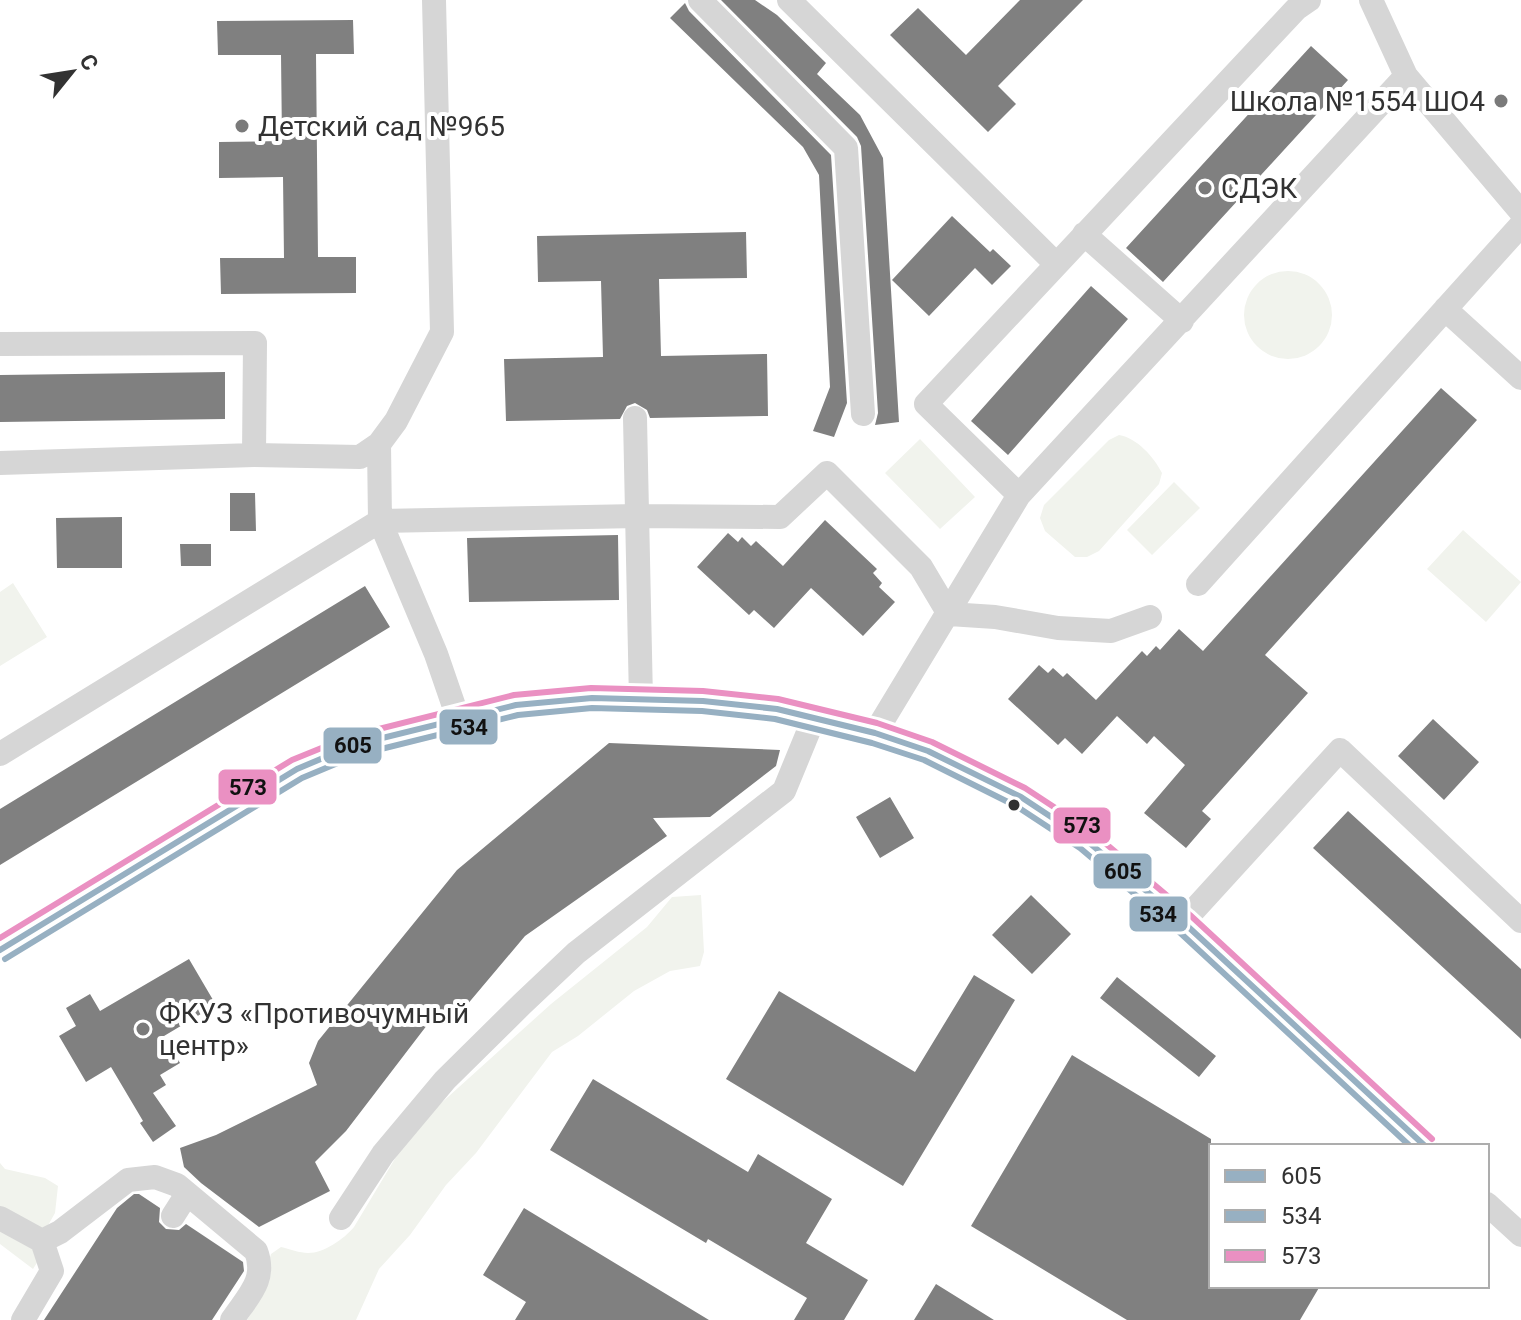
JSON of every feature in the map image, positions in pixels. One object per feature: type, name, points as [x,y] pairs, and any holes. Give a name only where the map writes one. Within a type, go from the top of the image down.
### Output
[{"type":"street","points":[[0,463],[254,455],[360,457],[379,444],[396,421],[442,332],[434,0]]},
{"type":"street","points":[[700,0],[846,148],[863,414]]},
{"type":"street","points":[[789,0],[1056,264]]},
{"type":"street","points":[[1019,495],[926,404],[1296,9],[1309,0]]},
{"type":"street","points":[[1371,0],[1406,76],[1521,212]]},
{"type":"street","points":[[875,733],[1019,495],[1406,76]]},
{"type":"street","points":[[1198,584],[1521,225]]},
{"type":"street","points":[[1084,234],[1182,321]]},
{"type":"street","points":[[1445,309],[1521,378]]},
{"type":"street","points":[[0,344],[255,343],[254,455]]},
{"type":"street","points":[[635,418],[641,700]]},
{"type":"street","points":[[379,444],[380,521],[436,654],[458,718]]},
{"type":"street","points":[[0,754],[380,521],[638,516],[780,517],[827,473],[921,567],[949,614]]},
{"type":"street","points":[[949,614],[995,617],[1058,628],[1111,631],[1150,617]]},
{"type":"street","points":[[0,950],[297,769],[354,745],[516,705],[592,698],[703,701],[756,707],[875,733],[928,751],[1021,797],[1086,840],[1183,922],[1423,1144]]},
{"type":"street","points":[[341,1218],[383,1154],[445,1080],[511,1015],[576,953],[784,791],[814,718]]},
{"type":"street","points":[[1183,922],[1340,750],[1521,921]]},
{"type":"street","points":[[42,1241],[60,1232],[128,1180],[155,1177],[177,1185],[256,1251],[262,1266],[259,1279],[232,1320]]},
{"type":"street","points":[[173,1216],[187,1194]]},
{"type":"street","points":[[1489,1206],[1521,1235]]},
{"type":"street","points":[[0,1218],[42,1241],[52,1271],[23,1320]]},
{"type":"shaded area","points":[[1288,271],[1305,274],[1319,284],[1329,298],[1332,315],[1329,332],[1319,346],[1305,356],[1288,359],[1271,356],[1257,346],[1247,332],[1244,315],[1247,298],[1257,284],[1271,274]]},
{"type":"shaded area","points":[[1119,435],[1132,440],[1150,455],[1162,473],[1159,484],[1099,551],[1087,557],[1075,557],[1045,531],[1040,518],[1044,505],[1109,440]]},
{"type":"shaded area","points":[[920,439],[975,497],[940,529],[885,473]]},
{"type":"shaded area","points":[[1174,482],[1200,508],[1152,555],[1127,530]]},
{"type":"shaded area","points":[[1463,530],[1521,582],[1486,622],[1427,569]]},
{"type":"shaded area","points":[[13,583],[47,637],[0,666],[0,592]]},
{"type":"shaded area","points":[[701,895],[704,952],[700,966],[670,971],[634,991],[578,1036],[552,1052],[476,1153],[446,1185],[410,1235],[379,1269],[356,1320],[247,1320],[256,1305],[271,1254],[281,1247],[314,1252],[327,1248],[345,1236],[354,1227],[402,1147],[428,1115],[551,1004],[647,927],[672,897]]},
{"type":"shaded area","points":[[0,1163],[5,1169],[45,1178],[58,1186],[55,1213],[42,1236],[40,1258],[33,1269],[0,1244]]},
{"type":"building","points":[[721,0],[755,0],[777,15],[826,63],[817,74],[860,115],[883,158],[899,422],[875,425],[878,413],[861,146],[857,137]]},
{"type":"building","points":[[1020,0],[1083,0],[998,86],[1016,104],[988,132],[890,35],[918,8],[966,55]]},
{"type":"building","points":[[685,3],[689,11],[831,155],[847,403],[834,437],[813,431],[830,387],[819,175],[803,147],[670,18]]},
{"type":"building","points":[[353,20],[354,54],[316,54],[318,257],[356,257],[356,293],[221,294],[220,258],[284,258],[283,177],[219,178],[219,142],[282,141],[281,55],[218,55],[217,21]]},
{"type":"building","points":[[1311,46],[1348,80],[1163,282],[1126,248]]},
{"type":"building","points":[[952,216],[990,252],[993,249],[1011,266],[992,285],[975,268],[929,316],[892,280]]},
{"type":"building","points":[[746,232],[747,278],[659,279],[661,356],[767,354],[768,416],[650,418],[647,410],[635,403],[627,406],[620,419],[506,421],[504,359],[603,357],[601,281],[538,282],[537,236]]},
{"type":"building","points":[[1091,286],[1128,319],[1008,455],[971,421]]},
{"type":"building","points":[[225,372],[225,419],[0,422],[0,375]]},
{"type":"building","points":[[1441,388],[1477,420],[1265,655],[1308,693],[1202,811],[1211,819],[1186,848],[1144,813],[1185,765],[1154,736],[1147,744],[1117,716],[1082,754],[1065,738],[1058,745],[1008,699],[1039,665],[1048,673],[1053,668],[1063,677],[1067,673],[1096,700],[1142,651],[1147,656],[1156,646],[1160,650],[1179,629],[1203,651]]},
{"type":"building","points":[[230,493],[255,493],[256,531],[230,531]]},
{"type":"building","points":[[122,517],[122,568],[57,568],[56,518]]},
{"type":"building","points":[[825,520],[877,569],[873,573],[882,583],[879,587],[895,602],[863,636],[811,588],[774,628],[754,610],[749,615],[697,567],[728,533],[738,542],[742,537],[751,546],[756,541],[783,566]]},
{"type":"building","points":[[618,535],[619,600],[469,602],[467,538]]},
{"type":"building","points":[[180,544],[211,544],[211,566],[181,566]]},
{"type":"building","points":[[365,586],[390,627],[0,865],[0,809]]},
{"type":"building","points":[[1433,719],[1479,762],[1444,800],[1398,756]]},
{"type":"building","points":[[609,743],[780,750],[776,766],[710,817],[653,818],[667,836],[525,936],[450,1025],[434,1016],[346,1131],[315,1162],[330,1191],[259,1227],[184,1167],[180,1148],[216,1135],[317,1085],[309,1063],[318,1041],[457,870]]},
{"type":"building","points":[[890,797],[914,838],[880,858],[856,817]]},
{"type":"building","points":[[1348,811],[1521,969],[1521,1039],[1313,848]]},
{"type":"building","points":[[1031,895],[1071,934],[1032,974],[992,935]]},
{"type":"building","points":[[189,959],[216,1005],[164,1036],[180,1063],[160,1075],[166,1085],[153,1093],[176,1126],[153,1142],[111,1067],[86,1082],[59,1036],[76,1026],[66,1008],[90,994],[100,1011]]},
{"type":"building","points":[[974,975],[1015,1000],[903,1186],[726,1079],[779,991],[915,1072]]},
{"type":"building","points":[[1117,977],[1216,1056],[1199,1077],[1100,998]]},
{"type":"building","points":[[1072,1055],[1211,1139],[1209,1288],[1319,1288],[1300,1320],[1127,1320],[971,1226]]},
{"type":"building","points":[[593,1079],[748,1172],[758,1154],[832,1199],[806,1243],[868,1280],[844,1320],[794,1320],[807,1298],[708,1239],[706,1243],[550,1150]]},
{"type":"building","points":[[134,1194],[160,1208],[159,1222],[166,1229],[179,1230],[186,1224],[243,1262],[244,1271],[212,1320],[44,1320],[117,1208]]},
{"type":"building","points":[[524,1208],[709,1320],[515,1320],[526,1302],[483,1275]]},
{"type":"building","points":[[936,1284],[994,1320],[914,1320]]},
{"type":"transit line","name":"573","points":[[0,938],[292,760],[351,736],[514,695],[591,688],[703,691],[778,699],[877,723],[932,742],[1025,788],[1092,832],[1190,915],[1432,1139]]},
{"type":"transit line","name":"605","points":[[0,950],[297,769],[354,745],[516,705],[592,698],[703,701],[777,709],[875,733],[928,751],[1021,797],[1086,840],[1183,922],[1423,1144]]},
{"type":"transit line","name":"534","points":[[5,959],[302,778],[357,755],[518,715],[592,708],[702,711],[775,719],[872,743],[924,760],[1016,806],[1080,848],[1176,929],[1408,1144]]},
{"type":"place","name":"Школа №1554 ШО4","points":[[1501,101]]},
{"type":"place","name":"Детский сад №965","points":[[242,126]]},
{"type":"place","name":"СДЭК","points":[[1205,188]]},
{"type":"place","name":"ФКУЗ «Противочумный центр»","points":[[143,1029]]}]
